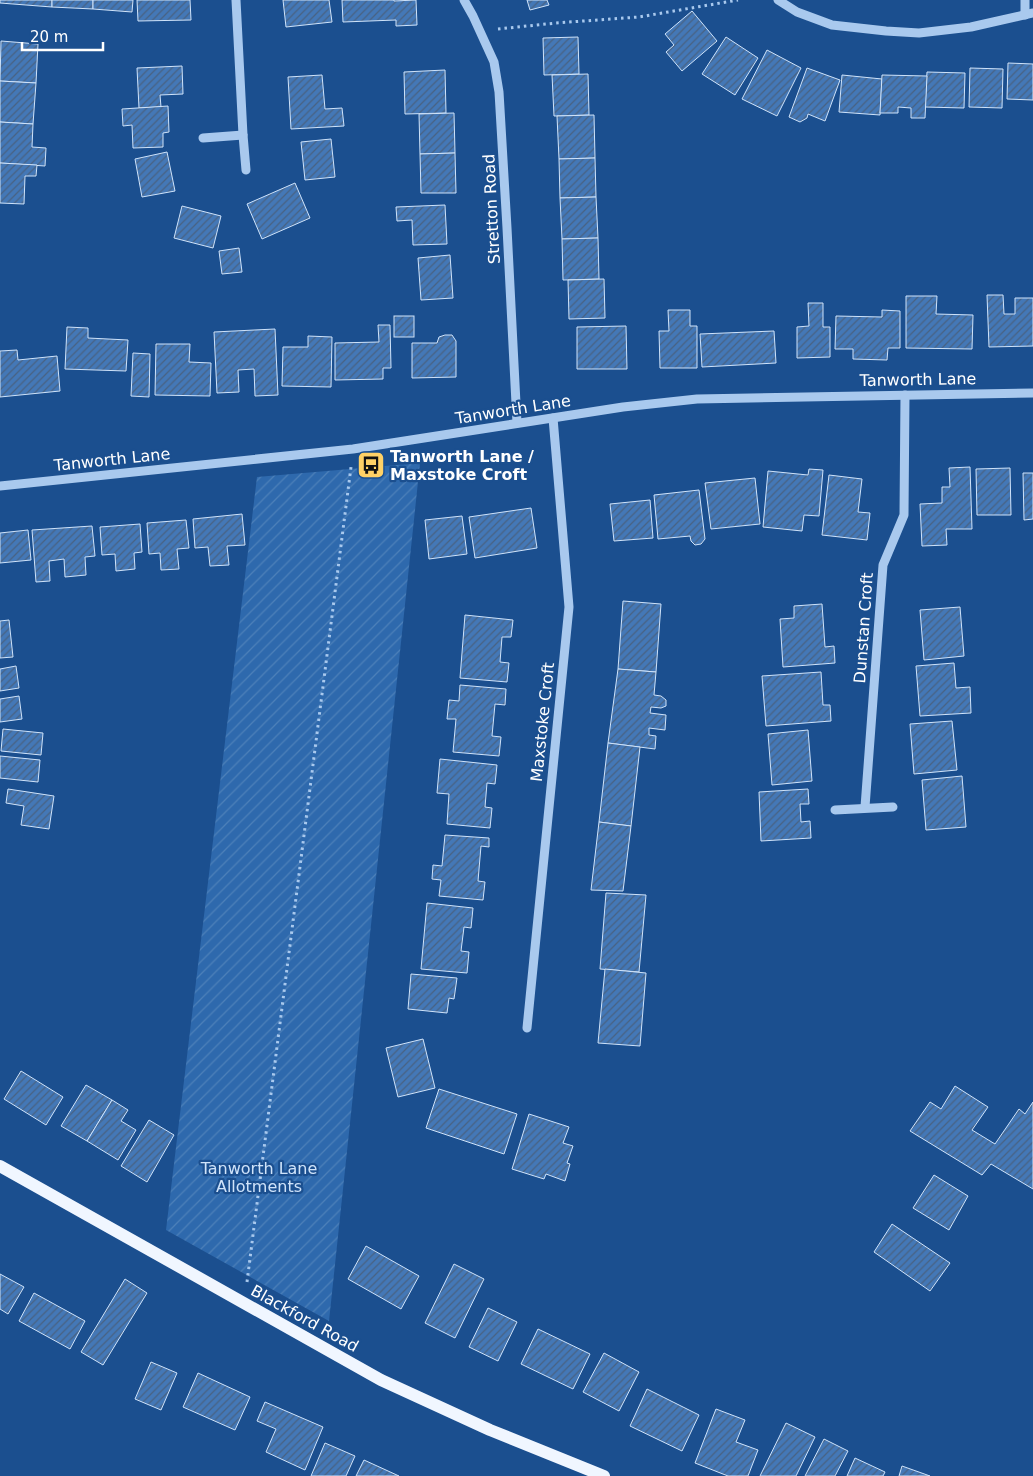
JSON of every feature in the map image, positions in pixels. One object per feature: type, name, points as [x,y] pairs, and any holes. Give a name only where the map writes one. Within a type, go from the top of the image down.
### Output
[{"type":"main road","name":"Blackford Road","points":[[0,1166],[381,1380],[490,1430],[604,1476]]},
{"type":"street","points":[[236,0],[242,135],[246,170]]},
{"type":"street","name":"Stretton Road","points":[[464,0],[494,62],[499,92],[508,228],[517,423]]},
{"type":"street","points":[[778,0],[797,12],[832,25],[919,33],[971,28],[1029,14],[1025,0]]},
{"type":"street","points":[[203,138],[242,135]]},
{"type":"street","name":"Tanworth Lane","points":[[0,486],[353,449],[623,407],[698,399],[1033,393]]},
{"type":"street","name":"Dunstan Croft","points":[[865,807],[883,565],[904,514],[905,395]]},
{"type":"street","name":"Maxstoke Croft","points":[[527,1028],[569,608],[553,418]]},
{"type":"street","points":[[835,810],[893,807]]},
{"type":"path","points":[[480,32],[556,23],[639,17],[738,0]]},
{"type":"path","points":[[244,1303],[353,449]]},
{"type":"green space","name":"Tanworth Lane Allotments","points":[[420,463],[329,1321],[166,1230],[257,477]]},
{"type":"building","points":[[0,0],[52,0],[52,7],[0,3]]},
{"type":"building","points":[[52,0],[93,0],[93,9],[52,7]]},
{"type":"building","points":[[93,0],[133,0],[132,12],[93,9]]},
{"type":"building","points":[[137,0],[190,0],[191,20],[138,21]]},
{"type":"building","points":[[283,0],[329,0],[332,22],[286,27]]},
{"type":"building","points":[[342,0],[416,0],[417,25],[396,26],[396,20],[343,22]]},
{"type":"building","points":[[527,0],[547,0],[549,5],[530,10]]},
{"type":"building","points":[[692,11],[717,41],[682,71],[666,52],[674,45],[665,34]]},
{"type":"building","points":[[578,37],[579,74],[544,75],[543,38]]},
{"type":"building","points":[[726,37],[758,58],[735,95],[702,74]]},
{"type":"building","points":[[1,41],[38,44],[36,83],[0,81]]},
{"type":"building","points":[[767,50],[801,68],[777,116],[742,99]]},
{"type":"building","points":[[1008,63],[1033,64],[1033,100],[1007,99]]},
{"type":"building","points":[[182,66],[183,94],[160,95],[161,107],[139,108],[137,68]]},
{"type":"building","points":[[807,68],[840,80],[825,121],[808,114],[807,118],[800,122],[789,117]]},
{"type":"building","points":[[970,68],[1003,69],[1002,108],[969,107]]},
{"type":"building","points":[[445,70],[446,113],[405,114],[404,72]]},
{"type":"building","points":[[927,72],[965,73],[964,108],[925,107]]},
{"type":"building","points":[[588,74],[589,115],[554,116],[552,75]]},
{"type":"building","points":[[322,75],[325,109],[342,108],[344,126],[291,129],[288,77]]},
{"type":"building","points":[[842,75],[882,79],[880,115],[839,112]]},
{"type":"building","points":[[882,75],[927,76],[925,118],[911,118],[911,108],[898,107],[898,113],[880,113]]},
{"type":"building","points":[[0,81],[36,83],[33,124],[0,122]]},
{"type":"building","points":[[168,106],[169,132],[163,133],[163,147],[133,148],[132,125],[123,126],[122,109]]},
{"type":"building","points":[[454,113],[455,153],[420,154],[419,114]]},
{"type":"building","points":[[594,115],[595,158],[559,159],[557,116]]},
{"type":"building","points":[[0,122],[33,124],[32,147],[46,148],[45,166],[0,163]]},
{"type":"building","points":[[331,139],[335,177],[305,180],[301,142]]},
{"type":"building","points":[[167,152],[175,191],[142,197],[135,159]]},
{"type":"building","points":[[455,153],[456,193],[421,193],[420,154]]},
{"type":"building","points":[[595,158],[596,197],[560,198],[559,159]]},
{"type":"building","points":[[0,163],[37,165],[36,176],[25,176],[24,204],[0,203]]},
{"type":"building","points":[[295,183],[310,218],[262,239],[247,204]]},
{"type":"building","points":[[596,197],[598,238],[562,239],[560,198]]},
{"type":"building","points":[[445,205],[447,244],[413,245],[412,220],[397,221],[396,207]]},
{"type":"building","points":[[182,206],[221,216],[213,248],[174,238]]},
{"type":"building","points":[[598,238],[599,279],[563,280],[562,239]]},
{"type":"building","points":[[239,248],[242,272],[222,274],[219,251]]},
{"type":"building","points":[[450,255],[453,298],[421,300],[418,258]]},
{"type":"building","points":[[604,279],[605,318],[569,319],[568,280]]},
{"type":"building","points":[[987,295],[1003,295],[1004,314],[1015,314],[1015,298],[1033,298],[1033,346],[989,347]]},
{"type":"building","points":[[906,296],[937,296],[936,314],[973,315],[972,349],[906,348]]},
{"type":"building","points":[[808,303],[823,303],[823,327],[830,327],[830,357],[797,358],[797,327],[809,326]]},
{"type":"building","points":[[668,310],[690,310],[690,326],[697,326],[697,368],[660,368],[659,331],[669,331]]},
{"type":"building","points":[[882,310],[900,311],[900,348],[888,348],[887,360],[853,359],[853,349],[835,349],[836,316],[882,317]]},
{"type":"building","points":[[394,316],[414,316],[414,337],[394,337]]},
{"type":"building","points":[[378,325],[390,325],[391,368],[383,368],[383,379],[335,380],[335,343],[379,342]]},
{"type":"building","points":[[626,326],[627,369],[577,369],[577,327]]},
{"type":"building","points":[[67,327],[88,328],[88,338],[128,340],[126,371],[65,369]]},
{"type":"building","points":[[275,329],[278,395],[255,396],[254,369],[238,370],[239,392],[217,393],[214,332]]},
{"type":"building","points":[[774,331],[776,363],[702,367],[700,334]]},
{"type":"building","points":[[452,335],[456,341],[456,377],[412,378],[412,343],[437,343],[439,337]]},
{"type":"building","points":[[308,336],[332,337],[331,387],[282,386],[283,347],[308,347]]},
{"type":"building","points":[[156,344],[190,344],[189,362],[211,363],[210,396],[155,395]]},
{"type":"building","points":[[17,350],[18,360],[57,356],[60,391],[0,397],[0,351]]},
{"type":"building","points":[[133,353],[150,354],[149,397],[131,396]]},
{"type":"building","points":[[970,467],[972,529],[946,529],[947,545],[922,546],[920,504],[942,503],[942,487],[950,487],[949,468]]},
{"type":"building","points":[[1010,468],[1011,515],[977,515],[976,469]]},
{"type":"building","points":[[809,469],[823,470],[819,516],[804,515],[802,531],[763,527],[768,471],[808,475]]},
{"type":"building","points":[[1023,473],[1033,473],[1033,519],[1024,520]]},
{"type":"building","points":[[829,475],[862,479],[858,512],[870,513],[867,540],[822,535]]},
{"type":"building","points":[[755,478],[760,524],[711,529],[705,483]]},
{"type":"building","points":[[699,490],[705,539],[701,544],[695,545],[691,541],[690,536],[658,539],[654,495]]},
{"type":"building","points":[[650,500],[653,538],[614,541],[610,504]]},
{"type":"building","points":[[531,508],[537,548],[475,558],[469,517]]},
{"type":"building","points":[[242,514],[245,545],[227,546],[229,565],[210,566],[208,547],[195,548],[193,519]]},
{"type":"building","points":[[462,516],[467,554],[429,559],[425,520]]},
{"type":"building","points":[[186,520],[189,548],[177,549],[179,569],[161,570],[160,553],[149,554],[147,523]]},
{"type":"building","points":[[140,524],[142,552],[134,553],[135,569],[116,571],[115,554],[102,555],[100,527]]},
{"type":"building","points":[[92,526],[95,556],[85,557],[86,575],[65,577],[64,559],[49,561],[50,581],[36,582],[32,530]]},
{"type":"building","points":[[28,530],[31,560],[0,563],[0,533]]},
{"type":"building","points":[[623,601],[661,604],[656,672],[618,669]]},
{"type":"building","points":[[822,604],[825,647],[834,646],[835,663],[783,667],[780,619],[794,618],[794,606]]},
{"type":"building","points":[[960,607],[964,656],[924,660],[920,610]]},
{"type":"building","points":[[465,615],[513,620],[511,637],[502,637],[500,662],[509,663],[507,682],[460,678]]},
{"type":"building","points":[[9,620],[13,657],[0,658],[0,621]]},
{"type":"building","points":[[954,663],[956,688],[970,687],[971,713],[920,716],[916,666]]},
{"type":"building","points":[[16,666],[19,688],[0,691],[0,669]]},
{"type":"building","points":[[618,669],[656,672],[654,695],[661,696],[666,700],[666,706],[661,708],[651,707],[650,713],[666,715],[665,730],[649,728],[649,735],[656,736],[655,749],[608,743]]},
{"type":"building","points":[[821,672],[823,705],[830,705],[831,721],[766,726],[762,676]]},
{"type":"building","points":[[460,685],[506,689],[505,705],[495,704],[492,736],[501,737],[499,756],[453,752],[456,719],[447,719],[449,700],[459,701]]},
{"type":"building","points":[[19,696],[22,719],[0,722],[0,699]]},
{"type":"building","points":[[952,721],[957,770],[914,774],[910,724]]},
{"type":"building","points":[[3,729],[43,733],[41,755],[1,751]]},
{"type":"building","points":[[808,730],[812,781],[772,785],[768,734]]},
{"type":"building","points":[[608,743],[640,747],[631,826],[599,822]]},
{"type":"building","points":[[0,756],[40,760],[38,782],[0,778]]},
{"type":"building","points":[[440,759],[497,765],[495,784],[487,783],[485,807],[492,808],[490,828],[447,824],[449,794],[437,793]]},
{"type":"building","points":[[962,776],[966,827],[926,830],[922,780]]},
{"type":"building","points":[[8,789],[54,796],[49,829],[21,825],[24,806],[6,803]]},
{"type":"building","points":[[808,789],[809,804],[800,804],[801,822],[810,821],[811,838],[761,841],[759,792]]},
{"type":"building","points":[[599,822],[631,826],[623,891],[591,890]]},
{"type":"building","points":[[445,835],[489,838],[489,847],[481,846],[478,881],[485,882],[483,900],[439,896],[441,880],[432,879],[433,865],[442,866]]},
{"type":"building","points":[[606,893],[646,895],[639,972],[600,969]]},
{"type":"building","points":[[427,903],[473,908],[471,928],[464,927],[461,951],[469,952],[467,973],[421,969]]},
{"type":"building","points":[[605,969],[646,973],[640,1046],[598,1043]]},
{"type":"building","points":[[411,974],[457,978],[454,999],[449,998],[447,1013],[408,1009]]},
{"type":"building","points":[[423,1039],[435,1088],[398,1097],[386,1048]]},
{"type":"building","points":[[21,1071],[63,1097],[46,1125],[4,1099]]},
{"type":"building","points":[[86,1085],[112,1100],[87,1141],[61,1126]]},
{"type":"building","points":[[955,1086],[988,1107],[972,1130],[995,1144],[1019,1109],[1025,1114],[1033,1102],[1033,1189],[991,1164],[982,1175],[910,1131],[930,1102],[941,1109]]},
{"type":"building","points":[[439,1089],[517,1114],[504,1154],[426,1128]]},
{"type":"building","points":[[112,1100],[128,1110],[121,1121],[136,1130],[118,1160],[87,1141]]},
{"type":"building","points":[[529,1114],[569,1127],[563,1143],[573,1146],[567,1163],[570,1164],[565,1181],[546,1174],[544,1179],[512,1169]]},
{"type":"building","points":[[149,1120],[174,1135],[147,1182],[121,1166]]},
{"type":"building","points":[[934,1175],[968,1196],[949,1230],[913,1208]]},
{"type":"building","points":[[892,1224],[950,1263],[930,1291],[874,1252]]},
{"type":"building","points":[[366,1246],[419,1276],[401,1309],[348,1279]]},
{"type":"building","points":[[454,1264],[484,1279],[455,1338],[425,1323]]},
{"type":"building","points":[[0,1274],[24,1287],[8,1314],[0,1309]]},
{"type":"building","points":[[125,1279],[147,1293],[103,1365],[81,1352]]},
{"type":"building","points":[[34,1293],[85,1321],[70,1349],[19,1321]]},
{"type":"building","points":[[488,1308],[517,1322],[498,1361],[469,1347]]},
{"type":"building","points":[[538,1329],[590,1354],[573,1389],[521,1364]]},
{"type":"building","points":[[604,1353],[639,1372],[619,1411],[583,1392]]},
{"type":"building","points":[[151,1362],[177,1373],[161,1410],[135,1399]]},
{"type":"building","points":[[198,1373],[250,1397],[235,1430],[183,1407]]},
{"type":"building","points":[[647,1389],[699,1415],[682,1451],[630,1426]]},
{"type":"building","points":[[265,1402],[323,1427],[305,1470],[266,1452],[276,1429],[257,1421]]},
{"type":"building","points":[[716,1409],[745,1420],[736,1442],[758,1450],[748,1476],[728,1476],[695,1463]]},
{"type":"building","points":[[786,1423],[815,1437],[796,1476],[760,1476]]},
{"type":"building","points":[[824,1439],[848,1451],[835,1476],[805,1476]]},
{"type":"building","points":[[325,1443],[355,1456],[346,1476],[311,1476]]},
{"type":"building","points":[[855,1458],[885,1472],[883,1476],[847,1476]]},
{"type":"building","points":[[364,1460],[399,1476],[356,1476]]},
{"type":"building","points":[[902,1466],[930,1476],[899,1476]]},
{"type":"place","name":"Tanworth Lane / Maxstoke Croft","points":[[371,465]]}]
